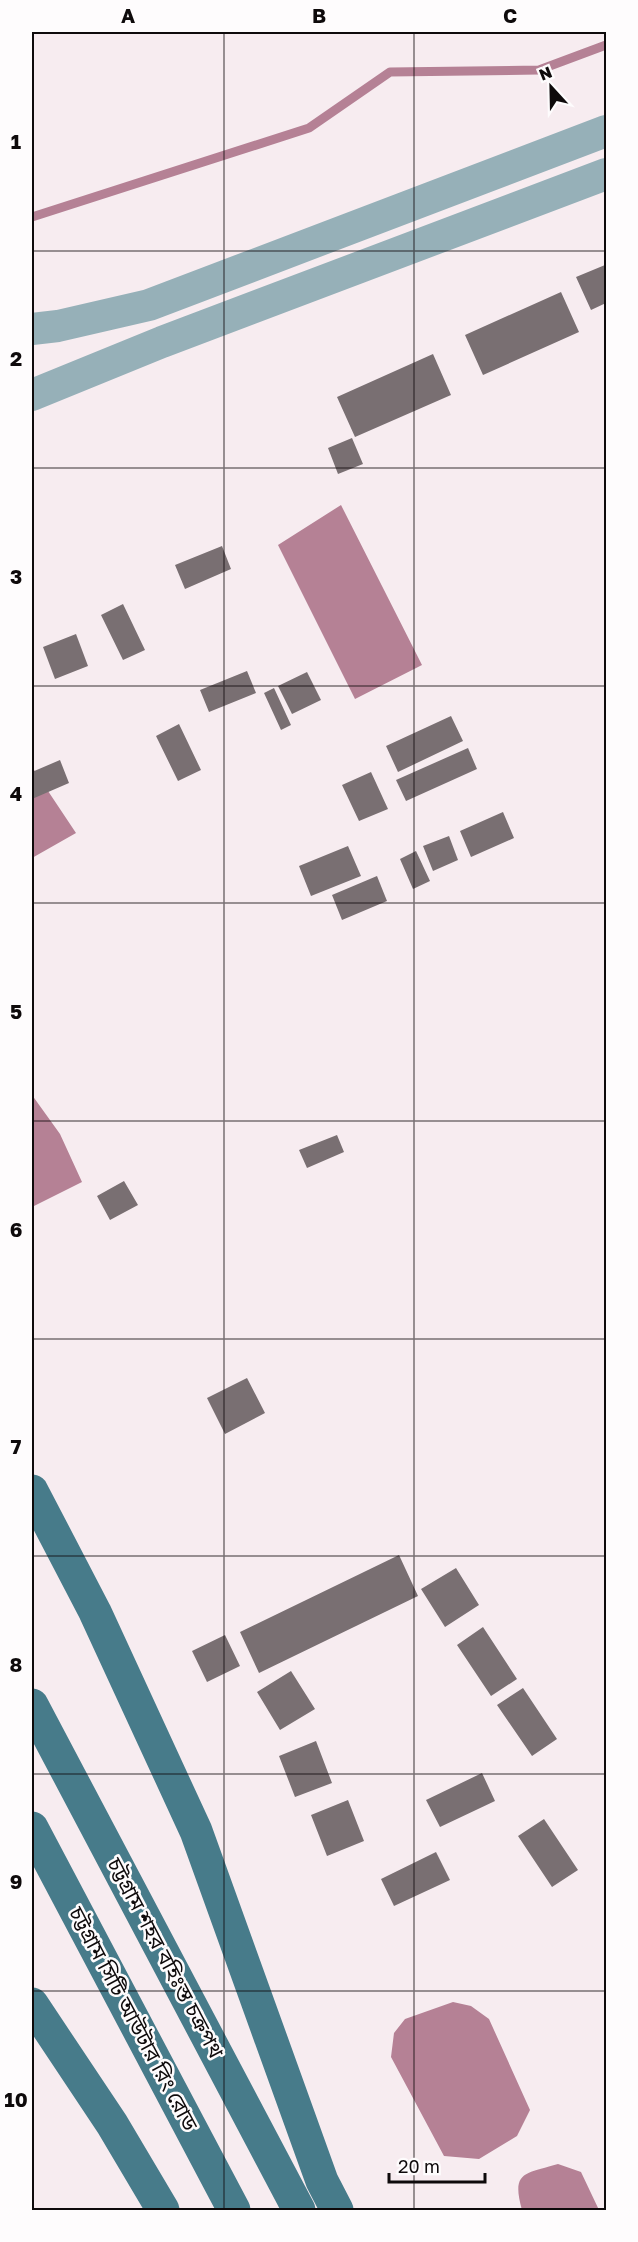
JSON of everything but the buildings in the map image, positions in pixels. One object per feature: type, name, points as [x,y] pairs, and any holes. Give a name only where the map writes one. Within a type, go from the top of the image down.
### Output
[{"type":"main road","points":[[32,1491],[95,1612],[196,1831],[322,2181],[337,2211]]},
{"type":"main road","name":"চট্টগ্রাম শহর বহিঃস্ত চক্রপথ","points":[[32,1705],[299,2211]]},
{"type":"main road","name":"চট্টগ্রাম সিটি আউটার রিং রোড","points":[[32,1828],[234,2211]]},
{"type":"main road","points":[[32,2004],[112,2124],[163,2211]]},
{"type":"street","points":[[32,329],[58,326],[149,305],[606,131]]},
{"type":"street","points":[[32,395],[162,342],[606,174]]},
{"type":"shaded area","points":[[341,505],[422,665],[355,699],[278,545]]},
{"type":"shaded area","points":[[32,767],[76,833],[32,858]]},
{"type":"shaded area","points":[[32,1095],[60,1134],[82,1182],[32,1207]]},
{"type":"shaded area","points":[[453,2002],[471,2006],[489,2019],[530,2110],[517,2136],[479,2159],[444,2156],[391,2057],[394,2033],[405,2019]]},
{"type":"shaded area","points":[[558,2164],[581,2172],[599,2210],[522,2210],[518,2188],[520,2181],[529,2173]]},
{"type":"waterway","points":[[32,217],[309,128],[390,72],[539,70],[606,45]]}]
